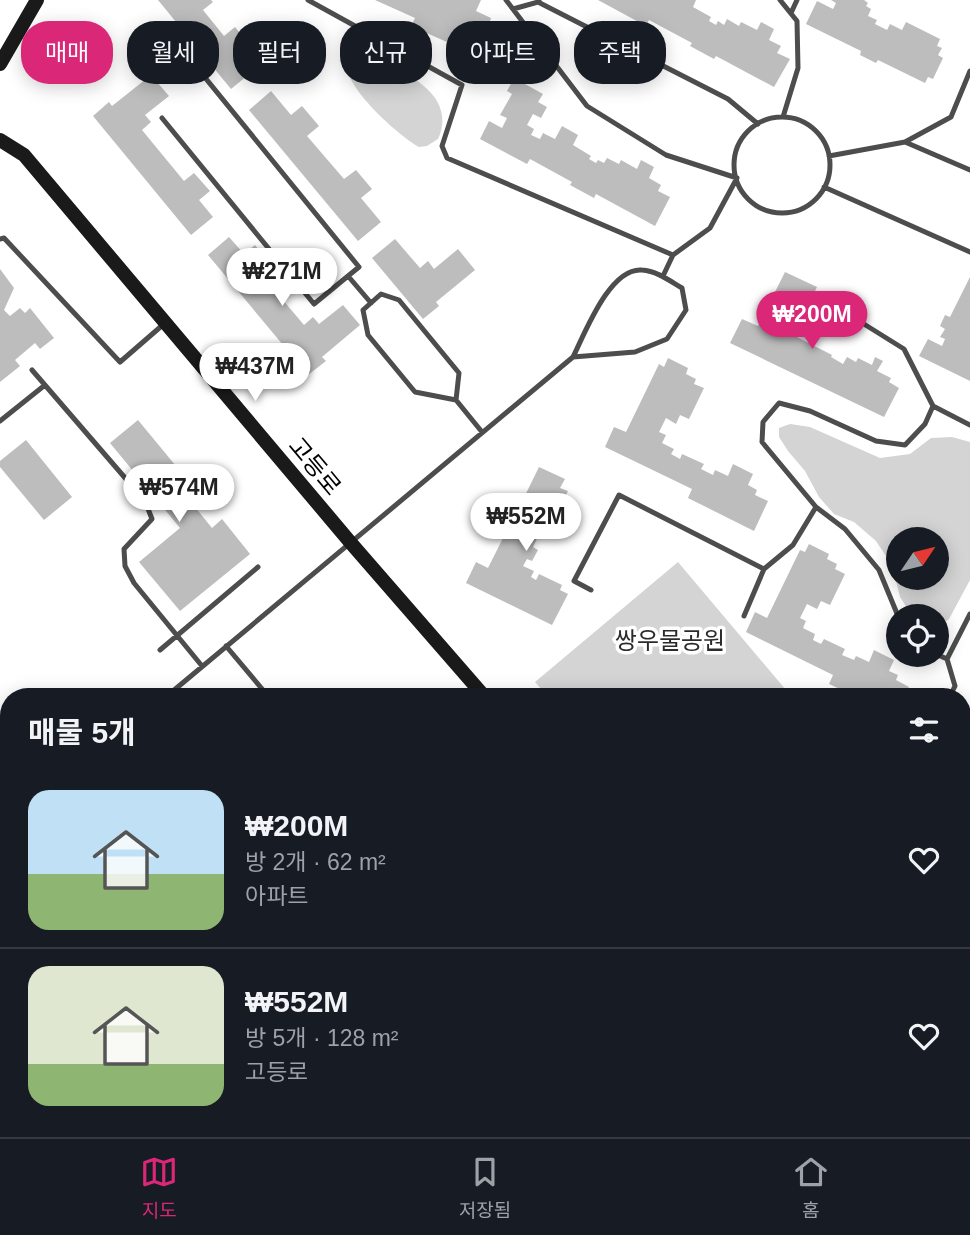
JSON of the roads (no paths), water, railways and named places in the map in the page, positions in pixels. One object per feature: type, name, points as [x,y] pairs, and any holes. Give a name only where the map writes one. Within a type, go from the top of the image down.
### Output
[{"type":"street","points":[[0,64],[37,0]]},
{"type":"street","name":"고등로","points":[[0,141],[24,155],[350,542],[477,688]]},
{"type":"lane","points":[[309,0],[462,85],[442,146],[447,159],[673,256]]},
{"type":"lane","points":[[506,0],[587,106],[666,155],[737,178]]},
{"type":"lane","points":[[780,0],[797,21],[797,68],[783,117]]},
{"type":"lane","points":[[791,13],[797,0]]},
{"type":"lane","points":[[513,9],[539,1],[728,99],[758,124]]},
{"type":"lane","points":[[829,156],[905,142],[951,117],[970,71]]},
{"type":"lane","points":[[162,118],[314,304],[359,267],[210,84]]},
{"type":"lane","points":[[783,117],[794,118],[809,125],[820,136],[829,156],[830,166],[819,196],[807,206],[792,212],[776,213],[760,208],[748,198],[734,171],[735,155],[741,140],[758,124],[764,120],[783,117]]},
{"type":"lane","points":[[905,142],[970,170]]},
{"type":"lane","points":[[663,276],[673,256],[710,228],[737,178]]},
{"type":"lane","points":[[824,187],[970,252]]},
{"type":"lane","points":[[0,239],[5,238],[120,362],[165,323]]},
{"type":"lane","points":[[176,688],[573,357],[604,295],[626,272],[641,270],[663,276],[682,288],[686,310],[667,339],[635,352],[573,357]]},
{"type":"lane","points":[[348,276],[371,303]]},
{"type":"lane","points":[[456,400],[459,373],[399,300],[381,295],[363,310],[368,335],[415,391],[456,400],[482,432]]},
{"type":"lane","points":[[835,306],[904,349],[933,406],[970,425]]},
{"type":"lane","points":[[32,370],[145,501],[152,519],[124,549],[125,566],[134,583],[202,666]]},
{"type":"lane","points":[[0,421],[46,385]]},
{"type":"lane","points":[[893,604],[879,570],[845,529],[816,507],[762,442],[763,422],[779,403],[810,411],[877,441],[905,445],[925,424],[933,406]]},
{"type":"lane","points":[[591,590],[574,581],[619,495],[764,569]]},
{"type":"lane","points":[[744,616],[764,569],[793,545],[816,507]]},
{"type":"lane","points":[[160,650],[258,567]]},
{"type":"lane","points":[[949,655],[970,614]]},
{"type":"lane","points":[[226,646],[261,688]]},
{"type":"lane","points":[[949,666],[954,688]]},
{"type":"park label","name":"쌍우물공원","points":[[670,640]]}]
